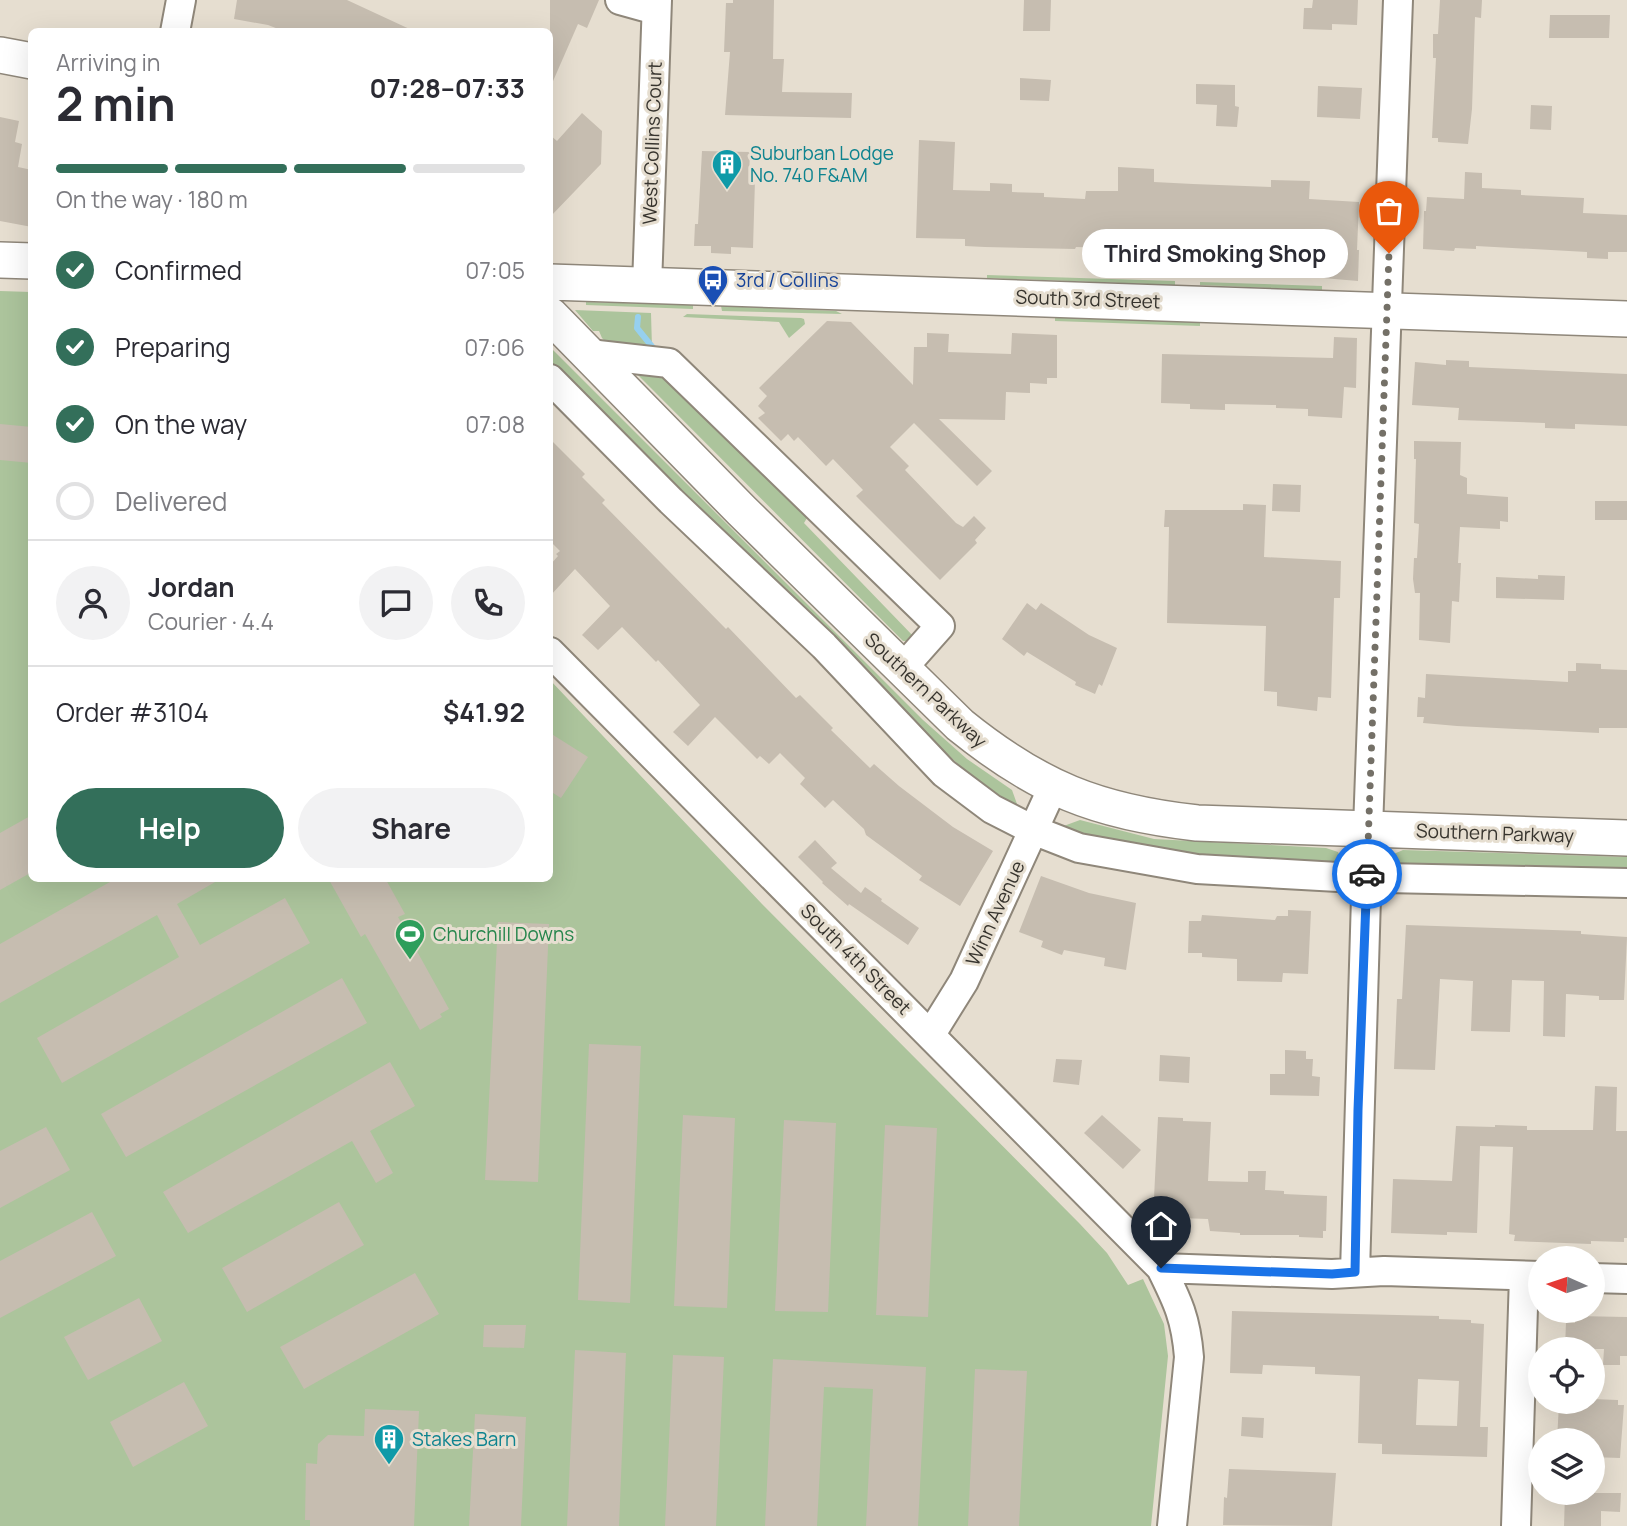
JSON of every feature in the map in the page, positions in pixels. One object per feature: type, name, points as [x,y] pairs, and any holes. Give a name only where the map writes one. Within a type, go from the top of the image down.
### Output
[{"type":"main road","points":[[0,55],[28,60]]},
{"type":"main road","points":[[0,260],[28,261]]},
{"type":"main road","name":"South 3rd Street","points":[[553,282],[1627,318]]},
{"type":"main road","name":"Southern Parkway","points":[[553,318],[901,670],[960,725],[993,751],[1053,787],[1101,806],[1151,818],[1210,824],[1627,838]]},
{"type":"street","points":[[176,28],[181,0]]},
{"type":"street","points":[[620,0],[657,5]]},
{"type":"street","points":[[1355,1272],[1367,829],[1398,0]]},
{"type":"street","name":"West Collins Court","points":[[647,286],[657,5]]},
{"type":"street","points":[[589,354],[668,363],[940,626],[901,670]]},
{"type":"street","points":[[553,382],[671,500],[824,646],[944,773],[992,809],[1033,830],[1079,848],[1197,869],[1367,877],[1627,883]]},
{"type":"street","name":"South 4th Street","points":[[553,655],[1161,1268],[1181,1308],[1188,1357],[1172,1526]]},
{"type":"street","name":"Winn Avenue","points":[[931,1034],[964,981],[1053,787]]},
{"type":"street","points":[[1161,1268],[1332,1274],[1355,1272],[1528,1276]]},
{"type":"street","points":[[1605,1278],[1627,1279]]},
{"type":"street","points":[[1516,1526],[1529,1323]]},
{"type":"green space","points":[[987,275],[1175,281],[1175,285],[987,278]]},
{"type":"green space","points":[[1200,282],[1322,286],[1322,290],[1200,285]]},
{"type":"green space","name":"Churchill Downs","points":[[0,291],[28,292],[28,882],[553,882],[553,683],[762,904],[1080,1224],[1107,1253],[1128,1285],[1143,1279],[1164,1324],[1168,1356],[1151,1526],[0,1526]]},
{"type":"green space","points":[[586,302],[693,305],[693,309],[586,305]]},
{"type":"green space","points":[[721,306],[836,311],[842,314],[722,311]]},
{"type":"green space","points":[[575,310],[651,313],[652,348],[613,350],[599,331],[593,331]]},
{"type":"green space","points":[[687,314],[801,318],[805,324],[789,338],[779,322],[683,317]]},
{"type":"green space","points":[[1055,317],[1200,322],[1200,326],[1055,321]]},
{"type":"green space","points":[[553,350],[923,720],[967,759],[1012,790],[1017,804],[986,790],[917,726],[721,528],[709,527],[553,371]]},
{"type":"green space","points":[[630,367],[659,371],[807,518],[804,523],[915,638],[903,641]]},
{"type":"green space","points":[[1080,820],[1154,839],[1326,848],[1338,852],[1343,863],[1236,860],[1126,847],[1061,827]]},
{"type":"green space","points":[[1403,850],[1627,857],[1627,872],[1385,865],[1389,856]]},
{"type":"building","points":[[237,0],[347,0],[407,28],[276,28],[234,19]]},
{"type":"building","points":[[550,0],[599,0],[587,28],[578,24],[553,81],[553,28],[550,28]]},
{"type":"building","points":[[733,0],[774,0],[773,59],[784,59],[782,92],[852,93],[851,118],[725,115],[730,52],[724,52],[726,3],[733,3]]},
{"type":"building","points":[[1024,0],[1051,0],[1050,31],[1023,31]]},
{"type":"building","points":[[1313,0],[1358,0],[1357,25],[1332,24],[1332,30],[1303,29],[1304,8],[1312,8]]},
{"type":"building","points":[[1440,0],[1482,0],[1481,18],[1475,17],[1468,144],[1438,142],[1438,138],[1432,138],[1436,58],[1433,58],[1433,34],[1438,34]]},
{"type":"building","points":[[1550,15],[1610,15],[1609,38],[1549,38]]},
{"type":"building","points":[[1020,78],[1051,80],[1049,101],[1020,100]]},
{"type":"building","points":[[1196,84],[1235,85],[1235,106],[1239,107],[1237,127],[1216,126],[1217,105],[1196,104]]},
{"type":"building","points":[[1318,86],[1362,88],[1360,119],[1317,117]]},
{"type":"building","points":[[1531,105],[1552,106],[1551,130],[1530,129]]},
{"type":"building","points":[[582,113],[602,131],[601,164],[553,214],[553,138],[557,141]]},
{"type":"building","points":[[0,117],[19,121],[15,142],[22,144],[18,167],[28,169],[28,226],[0,221]]},
{"type":"building","points":[[919,140],[955,142],[953,190],[990,191],[990,183],[1012,184],[1012,192],[1085,199],[1086,191],[1118,191],[1118,167],[1154,169],[1154,182],[1271,187],[1271,180],[1310,181],[1309,199],[1359,202],[1358,281],[1311,277],[1312,255],[1263,254],[1263,249],[1230,248],[1230,254],[1187,253],[1164,251],[1164,243],[1107,241],[1107,248],[985,247],[965,246],[965,239],[916,238]]},
{"type":"building","name":"Suburban Lodge No. 740 F&AM","points":[[702,151],[750,152],[749,175],[755,180],[753,248],[731,247],[731,254],[711,253],[711,246],[694,246],[695,224],[698,224]]},
{"type":"building","points":[[1465,172],[1482,173],[1482,188],[1521,190],[1521,195],[1584,198],[1583,213],[1627,215],[1627,252],[1608,252],[1608,259],[1587,258],[1587,252],[1476,246],[1476,249],[1455,248],[1454,251],[1423,249],[1427,197],[1464,199]]},
{"type":"building","points":[[827,321],[851,322],[913,385],[914,347],[927,347],[927,333],[949,334],[948,352],[1011,354],[1012,333],[1057,335],[1057,378],[1047,378],[1047,384],[1030,383],[1030,393],[1006,392],[1005,420],[939,419],[992,471],[977,486],[914,423],[890,447],[909,466],[905,470],[956,523],[963,527],[974,516],[986,528],[975,540],[977,543],[940,580],[856,496],[863,490],[833,459],[826,466],[798,437],[794,441],[788,434],[781,441],[758,418],[765,413],[758,406],[767,396],[759,388]]},
{"type":"building","points":[[1334,337],[1357,338],[1356,388],[1344,387],[1342,418],[1308,416],[1308,409],[1276,408],[1276,405],[1225,404],[1225,410],[1190,409],[1190,404],[1161,403],[1162,354],[1333,358]]},
{"type":"building","points":[[1446,360],[1469,361],[1469,367],[1627,374],[1627,426],[1575,424],[1575,429],[1545,428],[1545,423],[1458,420],[1459,408],[1412,405],[1415,362],[1446,365]]},
{"type":"building","points":[[0,424],[28,427],[28,463],[0,460]]},
{"type":"building","points":[[1414,441],[1461,442],[1460,475],[1467,478],[1467,494],[1508,497],[1508,522],[1500,521],[1500,529],[1460,527],[1459,602],[1452,601],[1450,643],[1419,640],[1420,593],[1415,593],[1413,579],[1419,524],[1414,523]]},
{"type":"building","points":[[553,442],[585,474],[582,477],[605,500],[602,503],[796,698],[800,695],[870,768],[874,764],[953,827],[993,851],[960,906],[919,880],[922,876],[866,835],[864,829],[833,800],[825,808],[800,784],[805,778],[780,753],[769,764],[760,756],[757,759],[715,717],[688,746],[673,732],[700,705],[658,660],[656,662],[622,627],[598,650],[582,635],[610,606],[575,569],[553,593],[553,562],[560,551],[553,544]]},
{"type":"building","points":[[1273,484],[1301,485],[1300,512],[1272,511]]},
{"type":"building","points":[[1595,501],[1627,501],[1627,520],[1595,520]]},
{"type":"building","points":[[1243,504],[1266,505],[1264,557],[1341,561],[1340,598],[1334,598],[1331,698],[1318,697],[1317,711],[1277,706],[1277,692],[1264,691],[1266,626],[1167,623],[1169,527],[1164,527],[1165,510],[1243,510]]},
{"type":"building","points":[[1538,575],[1565,576],[1564,600],[1496,598],[1496,577],[1538,579]]},
{"type":"building","points":[[1027,603],[1036,610],[1041,603],[1089,635],[1117,648],[1102,686],[1099,684],[1095,694],[1075,685],[1076,682],[1027,652],[1024,656],[1002,639]]},
{"type":"building","points":[[1576,663],[1601,664],[1601,669],[1627,670],[1627,728],[1599,728],[1599,733],[1457,726],[1423,723],[1424,717],[1417,717],[1418,697],[1425,698],[1426,674],[1568,682],[1568,671],[1576,671]]},
{"type":"building","points":[[553,735],[588,757],[561,798],[553,793]]},
{"type":"building","points":[[28,817],[28,874],[0,890],[0,833]]},
{"type":"building","points":[[815,840],[837,863],[831,868],[861,893],[865,887],[919,928],[908,945],[849,904],[848,906],[798,857]]},
{"type":"building","points":[[1041,876],[1089,893],[1136,903],[1126,970],[1104,966],[1105,958],[1064,950],[1062,955],[1041,947],[1043,941],[1019,932]]},
{"type":"building","points":[[110,882],[215,882],[177,904],[200,945],[285,898],[310,943],[62,1083],[37,1038],[179,957],[157,915],[0,1003],[0,944]]},
{"type":"building","points":[[330,882],[387,882],[405,914],[398,917],[449,1009],[440,1014],[442,1017],[420,1030],[365,934],[361,937]]},
{"type":"building","points":[[1288,910],[1311,911],[1308,974],[1283,973],[1282,982],[1237,981],[1237,959],[1202,957],[1202,953],[1188,953],[1189,921],[1201,921],[1202,915],[1275,920],[1277,916],[1288,916]]},
{"type":"building","points":[[498,922],[549,924],[538,1182],[485,1180]]},
{"type":"building","points":[[1406,925],[1581,931],[1581,934],[1627,937],[1624,1000],[1599,1000],[1599,996],[1566,994],[1565,1037],[1543,1036],[1544,981],[1512,980],[1510,1032],[1471,1031],[1473,981],[1440,979],[1435,1070],[1394,1069],[1397,999],[1402,999]]},
{"type":"building","points":[[342,978],[367,1023],[126,1157],[101,1114]]},
{"type":"building","points":[[589,1044],[641,1046],[630,1303],[578,1300]]},
{"type":"building","points":[[1285,1050],[1306,1051],[1306,1059],[1313,1059],[1312,1076],[1320,1077],[1319,1096],[1270,1095],[1270,1074],[1285,1074]]},
{"type":"building","points":[[1160,1055],[1190,1057],[1189,1083],[1159,1081]]},
{"type":"building","points":[[1056,1059],[1082,1060],[1079,1085],[1053,1082]]},
{"type":"building","points":[[390,1062],[415,1106],[370,1131],[393,1173],[376,1183],[352,1141],[188,1233],[163,1192]]},
{"type":"building","points":[[1595,1086],[1617,1087],[1616,1131],[1627,1131],[1627,1238],[1624,1238],[1624,1242],[1591,1241],[1591,1244],[1514,1241],[1515,1235],[1509,1234],[1513,1147],[1480,1146],[1477,1233],[1391,1233],[1393,1179],[1452,1181],[1456,1126],[1495,1125],[1527,1126],[1527,1130],[1593,1130]]},
{"type":"building","points":[[683,1115],[735,1118],[727,1308],[674,1306]]},
{"type":"building","points":[[1102,1115],[1141,1150],[1123,1169],[1084,1133]]},
{"type":"building","points":[[1158,1117],[1211,1122],[1208,1181],[1248,1182],[1248,1171],[1266,1171],[1265,1190],[1284,1191],[1284,1194],[1327,1196],[1326,1231],[1323,1231],[1323,1238],[1299,1235],[1240,1235],[1210,1231],[1208,1219],[1180,1218],[1180,1205],[1156,1205],[1157,1199],[1154,1198]]},
{"type":"building","points":[[784,1120],[836,1123],[828,1312],[775,1311]]},
{"type":"building","points":[[885,1125],[937,1128],[928,1317],[876,1315]]},
{"type":"building","points":[[46,1127],[70,1170],[0,1208],[0,1151]]},
{"type":"building","points":[[339,1202],[364,1245],[247,1312],[222,1268]]},
{"type":"building","points":[[92,1212],[116,1256],[0,1318],[0,1261]]},
{"type":"building","points":[[415,1273],[439,1314],[304,1389],[280,1347]]},
{"type":"building","points":[[139,1298],[162,1341],[88,1380],[64,1337]]},
{"type":"building","points":[[1232,1311],[1439,1316],[1439,1319],[1471,1320],[1471,1323],[1484,1324],[1480,1427],[1488,1427],[1487,1457],[1382,1454],[1382,1444],[1358,1443],[1360,1376],[1315,1374],[1315,1367],[1263,1365],[1262,1374],[1230,1373]],"holes":[[[1418,1379],[1459,1381],[1457,1426],[1416,1425]]]},
{"type":"building","points":[[1605,1317],[1627,1317],[1627,1356],[1620,1356],[1620,1365],[1605,1365],[1605,1337],[1565,1337],[1566,1323],[1605,1323]]},
{"type":"building","points":[[484,1325],[526,1325],[524,1348],[483,1347]]},
{"type":"building","points":[[575,1350],[626,1353],[619,1526],[567,1526]]},
{"type":"building","points":[[673,1355],[724,1357],[716,1526],[665,1526]]},
{"type":"building","points":[[773,1359],[926,1367],[918,1526],[866,1526],[873,1389],[824,1387],[817,1526],[765,1526]]},
{"type":"building","points":[[975,1369],[1027,1371],[1019,1526],[968,1526]]},
{"type":"building","points":[[184,1382],[208,1426],[133,1467],[110,1422]]},
{"type":"building","points":[[1605,1400],[1618,1400],[1618,1405],[1624,1405],[1620,1458],[1605,1457],[1605,1428],[1558,1428],[1558,1414],[1605,1414]]},
{"type":"building","name":"Stakes Barn","points":[[365,1409],[419,1411],[414,1526],[310,1526],[310,1520],[305,1520],[306,1463],[317,1464],[318,1444],[328,1435],[364,1436]]},
{"type":"building","points":[[475,1414],[526,1417],[521,1526],[469,1526]]},
{"type":"building","points":[[1242,1417],[1264,1418],[1263,1438],[1241,1436]]},
{"type":"building","points":[[1229,1469],[1336,1473],[1332,1526],[1223,1525]]},
{"type":"building","points":[[1605,1493],[1621,1493],[1620,1512],[1601,1511],[1601,1526],[1564,1526],[1565,1505],[1605,1505]]},
{"type":"waterway","points":[[638,317],[637,328],[654,349]]},
{"type":"way so far","points":[[1367,874],[1389,253]]},
{"type":"place","name":"Suburban Lodge No. 740 F&AM","points":[[727,191]]},
{"type":"place","name":"Third Smoking Shop","points":[[1389,253]]},
{"type":"place","name":"3rd / Collins","points":[[713,307]]},
{"type":"place","name":"Churchill Downs","points":[[410,961]]},
{"type":"place","name":"Stakes Barn","points":[[389,1466]]},
{"type":"route","points":[[1161,1268],[1332,1274],[1355,1272],[1367,874]]}]
